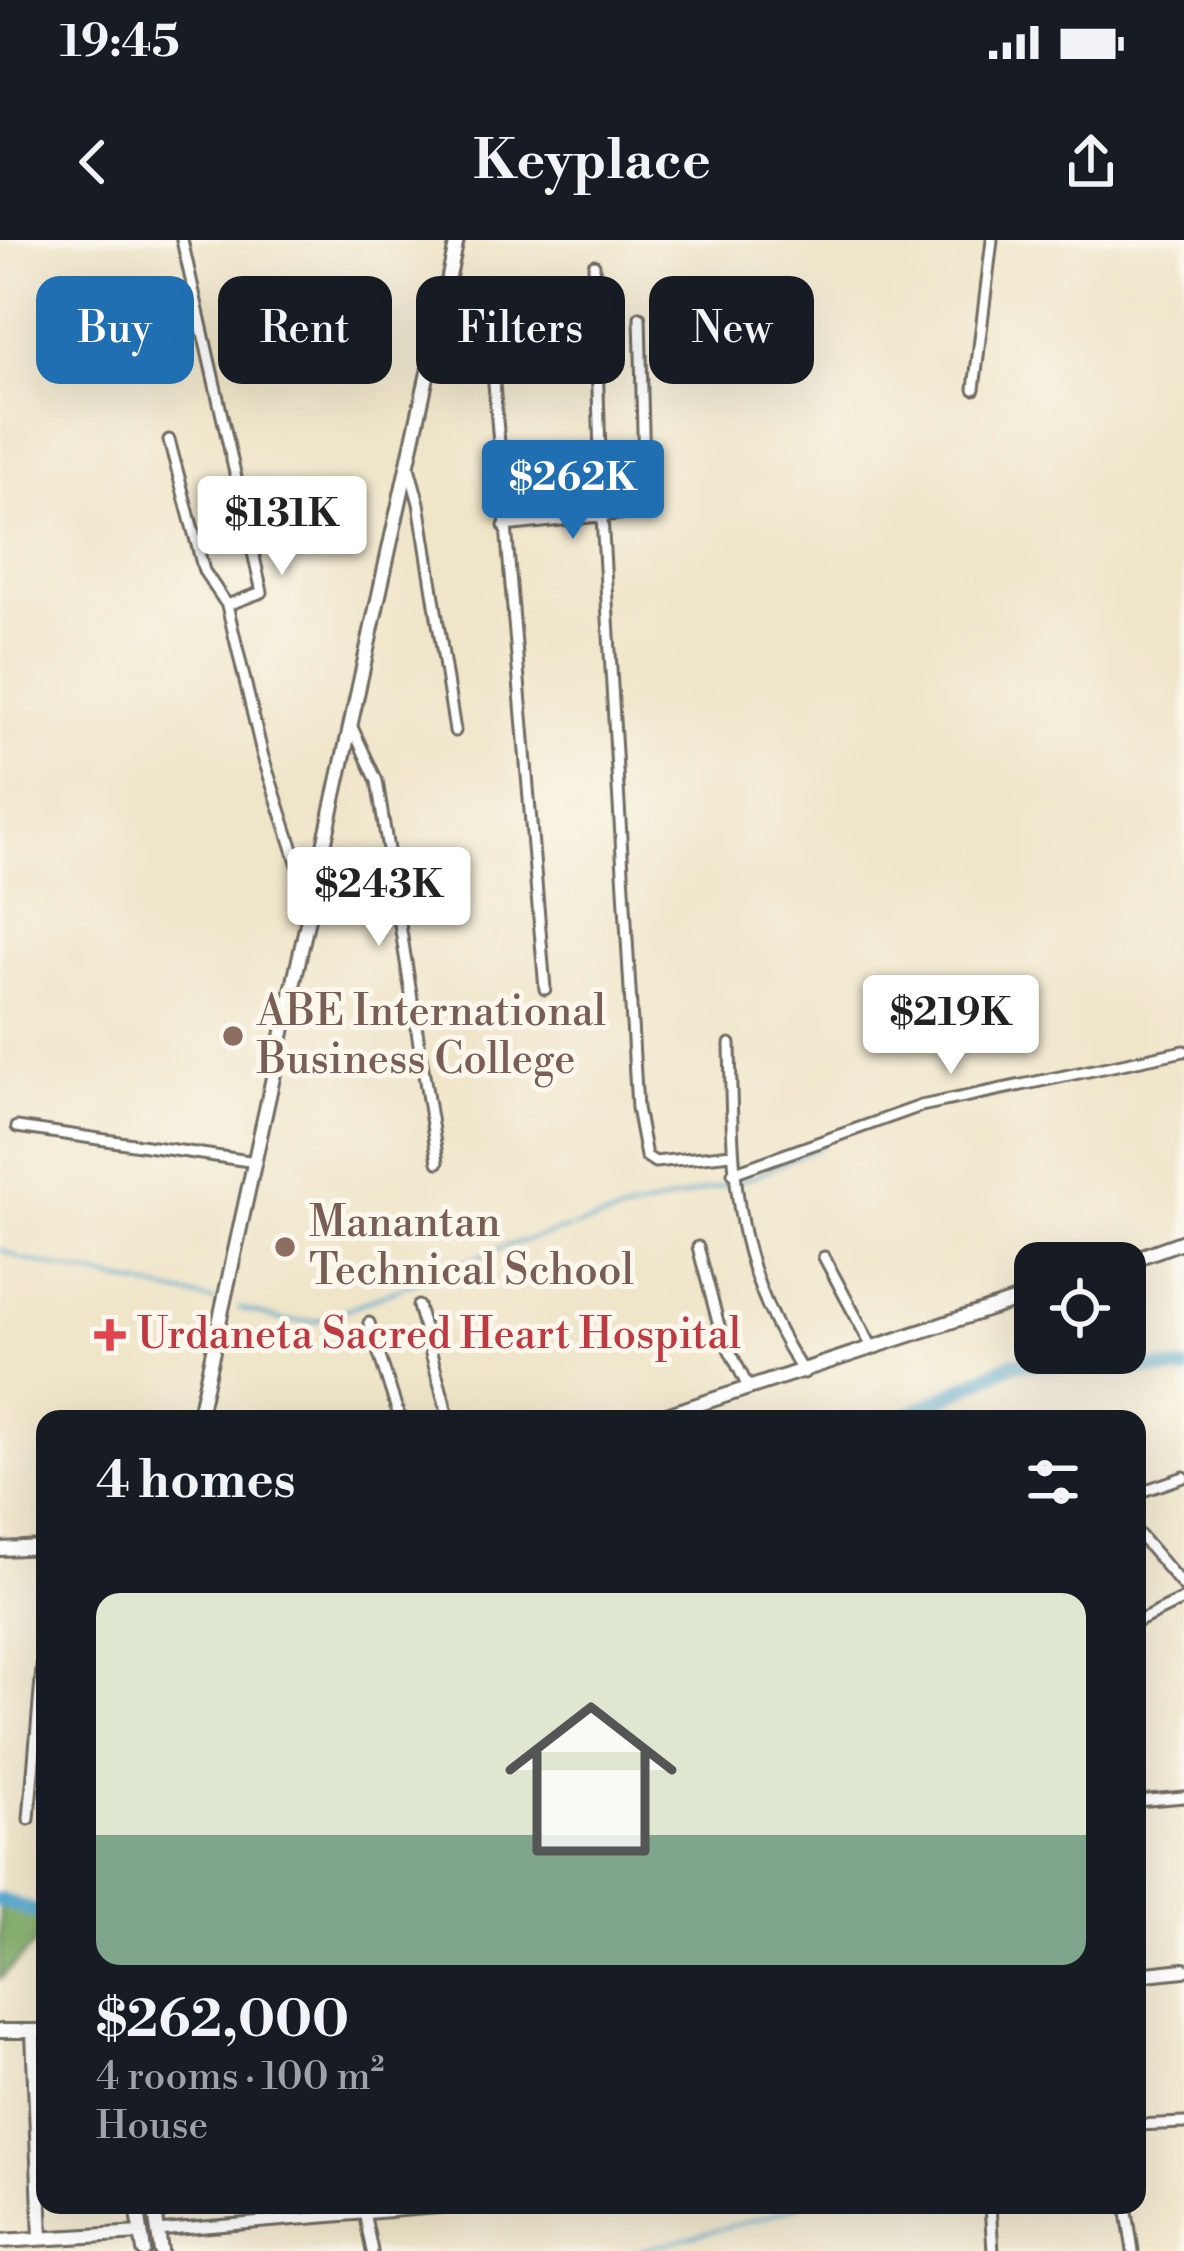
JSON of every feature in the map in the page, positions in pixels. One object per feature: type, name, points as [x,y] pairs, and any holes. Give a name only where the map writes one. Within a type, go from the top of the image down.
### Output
[{"type":"main road","points":[[449,276],[457,240]]},
{"type":"main road","points":[[200,1410],[425,384]]},
{"type":"main road","points":[[1146,1255],[1184,1241]]},
{"type":"main road","points":[[682,1410],[1014,1301]]},
{"type":"main road","points":[[0,1549],[36,1547]]},
{"type":"main road","points":[[1146,1974],[1184,1970]]},
{"type":"main road","points":[[0,2031],[36,2037]]},
{"type":"main road","points":[[40,2214],[40,2245]]},
{"type":"main road","points":[[138,2214],[144,2251]]},
{"type":"main road","points":[[155,2214],[161,2251]]},
{"type":"main road","points":[[0,2241],[40,2245],[141,2233]]},
{"type":"street","points":[[182,240],[262,592],[226,604]]},
{"type":"street","points":[[974,388],[992,240]]},
{"type":"street","points":[[595,265],[602,517],[643,1140],[646,1156],[655,1162],[732,1154]]},
{"type":"street","points":[[504,526],[638,512],[647,500],[640,317]]},
{"type":"street","points":[[492,384],[545,989]]},
{"type":"street","points":[[169,440],[204,572],[226,604],[263,757],[311,905]]},
{"type":"street","points":[[407,464],[419,503],[455,730]]},
{"type":"street","points":[[351,725],[377,781],[438,1162]]},
{"type":"street","points":[[730,1044],[734,1196],[764,1308],[804,1373]]},
{"type":"street","points":[[734,1176],[921,1106],[1184,1051]]},
{"type":"street","points":[[17,1127],[256,1162]]},
{"type":"street","points":[[698,1246],[721,1333],[749,1389]]},
{"type":"street","points":[[824,1257],[873,1349]]},
{"type":"street","points":[[418,1306],[446,1410]]},
{"type":"street","points":[[368,1323],[397,1410]]},
{"type":"street","points":[[1146,1490],[1184,1477]]},
{"type":"street","points":[[1146,1543],[1184,1587]]},
{"type":"street","points":[[1146,1617],[1184,1599]]},
{"type":"street","points":[[29,1819],[36,1738]]},
{"type":"street","points":[[1146,1800],[1184,1797]]},
{"type":"street","points":[[1146,2125],[1184,2123]]},
{"type":"street","points":[[157,2231],[390,2214]]},
{"type":"street","points":[[991,2214],[993,2251]]},
{"type":"street","points":[[1127,2214],[1133,2251]]},
{"type":"street","points":[[364,2217],[372,2251]]},
{"type":"green space","points":[[0,1903],[36,1917],[36,1940],[0,1979]]},
{"type":"waterway","points":[[975,1099],[1018,1090]]},
{"type":"waterway","points":[[239,1308],[282,1320],[317,1321],[506,1246],[753,1177],[823,1145]]},
{"type":"waterway","points":[[0,1249],[25,1260],[214,1301]]},
{"type":"waterway","points":[[919,1410],[1014,1363],[1184,1370]]},
{"type":"waterway","points":[[0,1900],[36,1912]]},
{"type":"waterway","points":[[640,2251],[774,2214]]},
{"type":"place","name":"ABE International Business College","points":[[233,1036]]},
{"type":"place","name":"Manantan Technical School","points":[[285,1247]]},
{"type":"place","name":"Urdaneta Sacred Heart Hospital","points":[[110,1335]]}]
